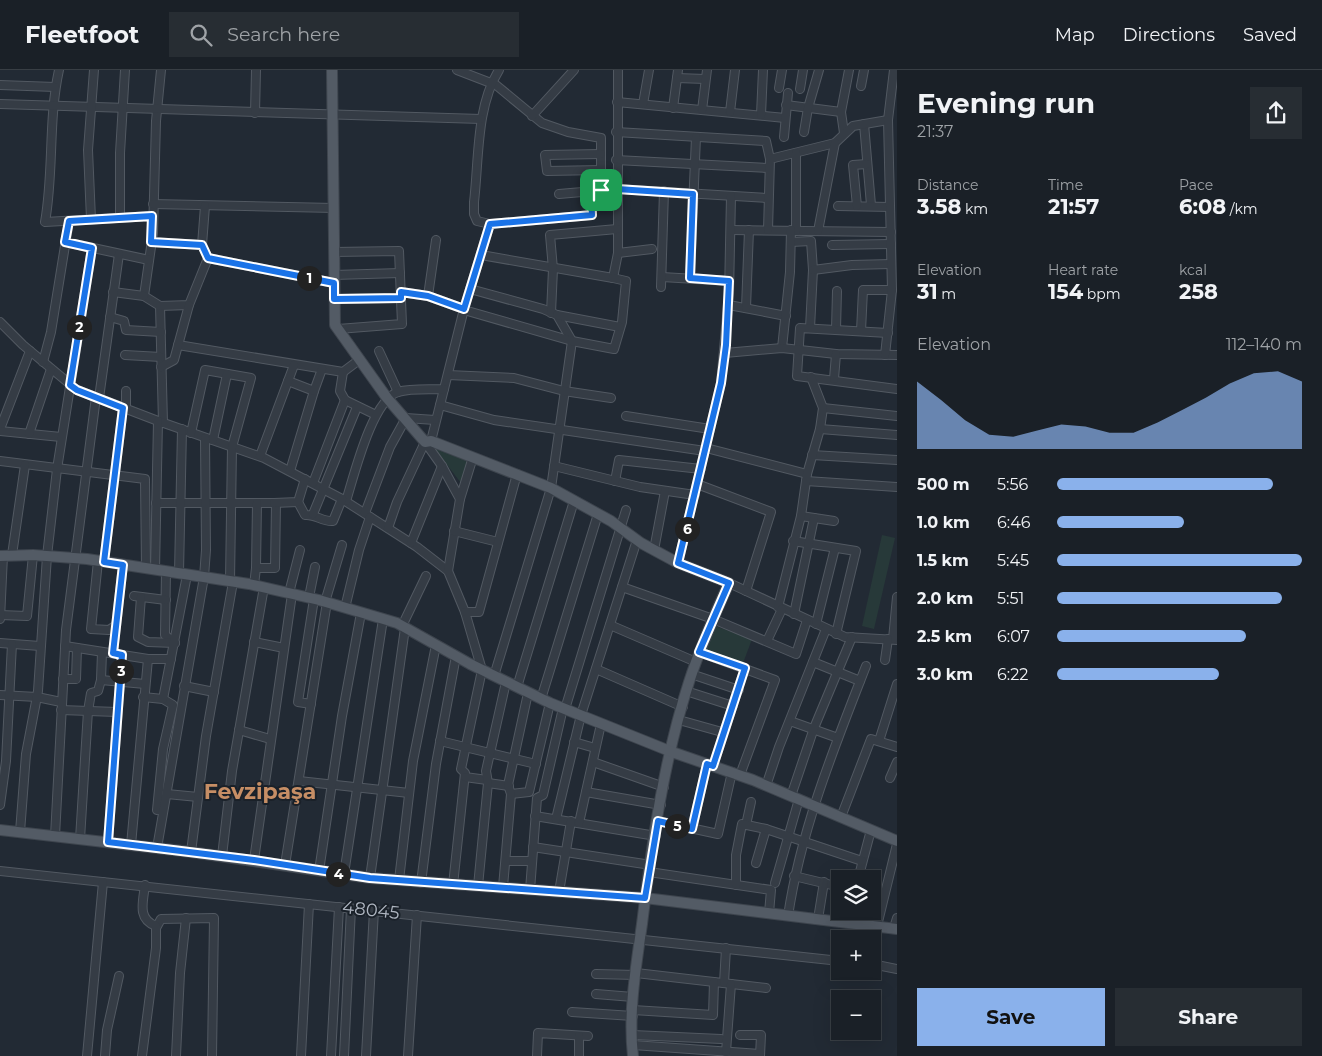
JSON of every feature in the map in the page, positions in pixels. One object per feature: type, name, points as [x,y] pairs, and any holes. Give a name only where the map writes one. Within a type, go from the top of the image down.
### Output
[{"type":"main road","points":[[332,70],[335,325],[387,398],[428,441],[551,488],[598,514],[637,540],[678,563],[729,583],[691,674],[664,787],[645,901],[633,997],[633,1056]]},
{"type":"main road","points":[[5,555],[33,554],[74,558],[232,581],[311,598],[383,619],[404,627],[528,693],[580,716],[766,786],[871,830],[897,843]]},
{"type":"main road","points":[[0,830],[254,860],[370,878],[559,892],[769,913],[878,926],[896,930]]},
{"type":"main road","points":[[0,835],[282,870],[319,871]]},
{"type":"main road","points":[[453,885],[467,890],[645,901],[896,930]]},
{"type":"street","points":[[59,70],[54,104],[49,190],[45,222],[152,216]]},
{"type":"street","points":[[91,218],[88,150],[94,70]]},
{"type":"street","points":[[120,217],[119,176],[125,70]]},
{"type":"street","points":[[144,296],[151,242],[161,70]]},
{"type":"street","points":[[255,113],[256,70]]},
{"type":"street","points":[[457,70],[492,82],[502,88],[532,116],[555,128],[601,138],[601,190]]},
{"type":"street","points":[[499,70],[492,82],[481,119],[474,214],[477,221],[490,224],[592,215],[591,192]]},
{"type":"street","points":[[532,116],[574,70]]},
{"type":"street","points":[[613,278],[618,253],[616,132],[618,70]]},
{"type":"street","points":[[643,104],[648,70]]},
{"type":"street","points":[[702,110],[707,70]]},
{"type":"street","points":[[730,112],[735,70]]},
{"type":"street","points":[[761,115],[763,70]]},
{"type":"street","points":[[779,88],[782,70]]},
{"type":"street","points":[[800,89],[803,70]]},
{"type":"street","points":[[804,132],[808,108],[819,70]]},
{"type":"street","points":[[844,133],[841,112],[849,70]]},
{"type":"street","points":[[861,86],[864,70]]},
{"type":"street","points":[[885,355],[892,290],[891,244],[893,228],[890,207],[888,120],[894,70]]},
{"type":"street","points":[[673,108],[677,74],[706,79]]},
{"type":"street","points":[[0,85],[56,86]]},
{"type":"street","points":[[784,137],[788,93]]},
{"type":"street","points":[[617,102],[785,118]]},
{"type":"street","points":[[0,104],[92,105],[255,113],[481,119]]},
{"type":"street","points":[[786,105],[841,112]]},
{"type":"street","points":[[818,231],[836,143],[853,126],[888,120]]},
{"type":"street","points":[[864,124],[871,205]]},
{"type":"street","points":[[616,132],[766,141],[770,159],[767,198],[768,230]]},
{"type":"street","points":[[690,278],[696,137]]},
{"type":"street","points":[[770,159],[836,143]]},
{"type":"street","points":[[782,348],[793,230],[796,153]]},
{"type":"street","points":[[601,154],[545,155],[547,171],[601,170]]},
{"type":"street","points":[[616,160],[695,166],[768,168]]},
{"type":"street","points":[[857,206],[853,165],[867,164]]},
{"type":"street","points":[[559,194],[617,189],[767,198]]},
{"type":"street","points":[[661,287],[664,191]]},
{"type":"street","points":[[678,563],[721,383],[729,305],[732,230],[731,196]]},
{"type":"street","points":[[153,204],[334,208]]},
{"type":"street","points":[[838,206],[871,205],[890,207]]},
{"type":"street","points":[[161,367],[174,360],[189,305],[208,258],[202,245],[205,206]]},
{"type":"street","points":[[43,362],[51,332],[69,221]]},
{"type":"street","points":[[388,528],[397,502],[428,441],[440,405],[464,310],[490,224]]},
{"type":"street","points":[[732,230],[818,231],[893,228]]},
{"type":"street","points":[[494,676],[551,488],[572,341],[554,314],[550,235],[618,229]]},
{"type":"street","points":[[746,308],[749,230]]},
{"type":"street","points":[[428,296],[436,240]]},
{"type":"street","points":[[65,242],[149,260]]},
{"type":"street","points":[[151,242],[202,245]]},
{"type":"street","points":[[791,242],[811,242],[813,270],[810,328]]},
{"type":"street","points":[[832,245],[891,244]]},
{"type":"street","points":[[20,832],[26,754],[37,696],[47,556],[57,469],[92,248]]},
{"type":"street","points":[[618,253],[652,249]]},
{"type":"street","points":[[334,252],[400,251],[402,324],[338,329]]},
{"type":"street","points":[[55,836],[65,646],[74,558],[119,254]]},
{"type":"street","points":[[334,299],[401,295],[428,296],[464,310],[572,341],[614,349],[620,327],[626,281],[481,255]]},
{"type":"street","points":[[208,258],[334,279],[400,274]]},
{"type":"street","points":[[813,270],[852,265],[891,264]]},
{"type":"street","points":[[662,277],[729,281]]},
{"type":"street","points":[[470,289],[554,314],[620,327]]},
{"type":"street","points":[[861,331],[863,290],[892,290]]},
{"type":"street","points":[[836,329],[837,291]]},
{"type":"street","points":[[113,292],[144,296],[160,306],[189,305]]},
{"type":"street","points":[[729,305],[786,316]]},
{"type":"street","points":[[150,569],[156,503],[160,422],[160,306]]},
{"type":"street","points":[[110,317],[124,321],[126,330],[161,332]]},
{"type":"street","points":[[1,326],[77,390],[182,430],[260,456],[344,500],[388,528],[448,571]]},
{"type":"street","points":[[888,333],[800,328],[797,376],[834,379],[897,389]]},
{"type":"street","points":[[178,345],[343,372]]},
{"type":"street","points":[[725,354],[782,348],[836,354],[897,354]]},
{"type":"street","points":[[30,351],[0,430],[62,437]]},
{"type":"street","points":[[379,351],[398,392]]},
{"type":"street","points":[[834,379],[836,354]]},
{"type":"street","points":[[125,355],[161,357]]},
{"type":"street","points":[[359,360],[343,372],[340,388],[345,400],[357,408],[376,414]]},
{"type":"street","points":[[260,456],[294,365]]},
{"type":"street","points":[[29,434],[51,368]]},
{"type":"street","points":[[290,471],[322,369]]},
{"type":"street","points":[[191,433],[205,370],[251,378],[232,447],[232,581],[191,852]]},
{"type":"street","points":[[157,848],[204,577],[209,439],[227,374]]},
{"type":"street","points":[[448,375],[514,378],[564,391],[611,398]]},
{"type":"street","points":[[768,641],[780,608],[793,541],[801,516],[812,454],[820,429],[823,408],[810,378]]},
{"type":"street","points":[[288,381],[314,391]]},
{"type":"street","points":[[304,479],[298,502],[305,515],[313,514],[326,521],[333,521],[344,500],[376,414],[387,398],[398,392],[444,389]]},
{"type":"street","points":[[115,626],[109,630],[91,629],[115,477],[126,391]]},
{"type":"street","points":[[313,483],[345,400]]},
{"type":"street","points":[[440,405],[494,420],[559,431],[706,449],[807,478],[897,486]]},
{"type":"street","points":[[313,514],[357,408]]},
{"type":"street","points":[[823,408],[897,416]]},
{"type":"street","points":[[626,416],[710,429]]},
{"type":"street","points":[[345,608],[367,515],[390,447],[406,418],[435,420]]},
{"type":"street","points":[[820,429],[897,435]]},
{"type":"street","points":[[163,699],[174,643],[183,574],[181,504],[182,430]]},
{"type":"street","points":[[428,441],[460,499]]},
{"type":"street","points":[[812,454],[897,460]]},
{"type":"street","points":[[453,885],[465,777],[465,773],[461,769],[482,670],[465,612],[448,571],[460,499],[473,457]]},
{"type":"street","points":[[615,481],[619,460],[701,469]]},
{"type":"street","points":[[0,461],[115,477],[145,479],[150,569]]},
{"type":"street","points":[[0,619],[5,555],[25,464]]},
{"type":"street","points":[[411,544],[442,466]]},
{"type":"street","points":[[554,466],[615,481],[695,495]]},
{"type":"street","points":[[465,612],[479,612],[517,474]]},
{"type":"street","points":[[697,484],[770,512],[746,591]]},
{"type":"street","points":[[654,550],[665,491]]},
{"type":"street","points":[[517,687],[574,501]]},
{"type":"street","points":[[156,503],[298,502]]},
{"type":"street","points":[[222,856],[239,730],[254,642],[259,586],[256,568],[257,503]]},
{"type":"street","points":[[256,568],[275,568],[276,504],[274,503]]},
{"type":"street","points":[[530,890],[537,798],[544,796],[564,709],[626,510]]},
{"type":"street","points":[[465,777],[488,781],[510,790],[529,792],[536,764],[546,701],[598,514]]},
{"type":"street","points":[[801,516],[834,521]]},
{"type":"street","points":[[794,614],[814,518]]},
{"type":"street","points":[[454,531],[498,542]]},
{"type":"street","points":[[556,819],[580,716],[637,540]]},
{"type":"street","points":[[793,541],[856,551],[836,634]]},
{"type":"street","points":[[285,865],[326,602],[342,545]]},
{"type":"street","points":[[816,624],[835,548]]},
{"type":"street","points":[[254,860],[290,593],[300,550]]},
{"type":"street","points":[[0,615],[27,616],[33,554]]},
{"type":"street","points":[[113,653],[123,565]]},
{"type":"street","points":[[311,704],[298,702],[315,567]]},
{"type":"street","points":[[166,571],[165,635],[174,643]]},
{"type":"street","points":[[370,878],[404,627],[426,576]]},
{"type":"street","points":[[729,583],[836,634],[852,637],[892,639]]},
{"type":"street","points":[[622,586],[713,619],[796,654],[808,620]]},
{"type":"street","points":[[166,600],[138,597],[138,637],[148,642],[174,643]]},
{"type":"street","points":[[885,660],[892,639],[897,597]]},
{"type":"street","points":[[319,871],[361,612]]},
{"type":"street","points":[[344,874],[383,619]]},
{"type":"street","points":[[610,625],[697,657],[745,668],[775,680],[736,774],[718,834],[658,821]]},
{"type":"street","points":[[766,786],[826,629]]},
{"type":"street","points":[[775,883],[814,728],[852,637]]},
{"type":"street","points":[[254,642],[284,648]]},
{"type":"street","points":[[0,643],[40,646]]},
{"type":"street","points":[[0,805],[12,644]]},
{"type":"street","points":[[399,880],[409,793],[436,645]]},
{"type":"street","points":[[65,646],[122,655],[171,659]]},
{"type":"street","points":[[63,679],[76,679],[77,648]]},
{"type":"street","points":[[80,839],[88,711],[91,693],[98,691],[101,680],[102,652]]},
{"type":"street","points":[[108,842],[122,655]]},
{"type":"street","points":[[421,883],[440,741],[456,656]]},
{"type":"street","points":[[131,845],[148,658]]},
{"type":"street","points":[[813,662],[860,682]]},
{"type":"street","points":[[788,916],[794,876],[813,805],[866,666]]},
{"type":"street","points":[[692,829],[710,765],[739,690],[745,668]]},
{"type":"street","points":[[596,669],[683,707]]},
{"type":"street","points":[[691,674],[739,690]]},
{"type":"street","points":[[101,680],[145,684]]},
{"type":"street","points":[[478,886],[488,781],[486,771],[506,682]]},
{"type":"street","points":[[879,741],[897,684]]},
{"type":"street","points":[[184,686],[214,692]]},
{"type":"street","points":[[686,690],[733,706]]},
{"type":"street","points":[[503,888],[514,757],[528,693]]},
{"type":"street","points":[[0,695],[37,696],[61,706],[88,711],[117,712]]},
{"type":"street","points":[[143,697],[163,699],[173,705],[163,750],[157,810]]},
{"type":"street","points":[[679,720],[722,732]]},
{"type":"street","points":[[790,721],[838,738]]},
{"type":"street","points":[[559,892],[566,852],[586,792],[601,724]]},
{"type":"street","points":[[239,730],[270,739]]},
{"type":"street","points":[[841,817],[871,739],[897,747]]},
{"type":"street","points":[[440,741],[490,751],[536,764]]},
{"type":"street","points":[[574,742],[595,748]]},
{"type":"street","points":[[593,762],[664,787]]},
{"type":"street","points":[[890,778],[897,762]]},
{"type":"street","points":[[299,781],[409,793]]},
{"type":"street","points":[[586,792],[661,805]]},
{"type":"street","points":[[167,794],[198,797]]},
{"type":"street","points":[[746,825],[751,802]]},
{"type":"street","points":[[535,816],[656,836]]},
{"type":"street","points":[[736,885],[736,855],[742,824],[766,829],[862,861]]},
{"type":"street","points":[[756,863],[766,829]]},
{"type":"street","points":[[860,870],[871,830]]},
{"type":"street","points":[[878,926],[897,843]]},
{"type":"street","points":[[533,848],[566,852],[771,890],[769,913]]},
{"type":"street","points":[[506,860],[532,861]]},
{"type":"street","name":"48045","points":[[0,870],[831,960]]},
{"type":"street","points":[[794,876],[831,884]]},
{"type":"street","points":[[87,1056],[103,882]]},
{"type":"street","points":[[818,919],[824,882]]},
{"type":"street","points":[[145,885],[142,912],[148,923],[156,928]]},
{"type":"street","points":[[301,1056],[309,904]]},
{"type":"street","points":[[331,1056],[339,907]]},
{"type":"street","points":[[344,1056],[351,908]]},
{"type":"street","points":[[366,1056],[374,910]]},
{"type":"street","points":[[408,1056],[417,915]]},
{"type":"street","points":[[176,1056],[180,973],[186,918]]},
{"type":"street","points":[[142,1056],[156,948],[156,928],[161,919],[214,918],[212,1056]]},
{"type":"street","points":[[896,930],[897,918]]},
{"type":"street","points":[[726,948],[726,1052]]},
{"type":"street","points":[[881,966],[897,969]]},
{"type":"street","points":[[596,974],[636,974],[766,988]]},
{"type":"street","points":[[105,1056],[107,1030],[119,976]]},
{"type":"street","points":[[572,1012],[713,1015],[714,982]]},
{"type":"street","points":[[596,994],[633,997]]},
{"type":"street","points":[[537,1056],[538,1033],[588,1036]]},
{"type":"street","points":[[633,1040],[760,1055],[761,1035],[740,1035]]},
{"type":"street","points":[[579,1036],[579,1056]]},
{"type":"street","points":[[633,1040],[720,1039]]},
{"type":"shaded area","points":[[438,448],[469,457],[461,483],[435,449]]},
{"type":"shaded area","points":[[882,535],[895,538],[874,629],[862,626]]},
{"type":"shaded area","points":[[715,626],[752,639],[742,666],[705,652]]},
{"type":"district","name":"Fevzipaşa","points":[[260,791]]},
{"type":"route","points":[[601,190],[664,191],[693,194],[690,278],[729,281],[726,345],[721,383],[678,563],[729,583],[699,652],[745,668],[739,690],[722,732],[713,766],[707,764],[692,829],[658,821],[645,898],[370,878],[254,860],[108,842],[122,655],[113,653],[123,565],[104,562],[123,408],[77,390],[70,385],[92,248],[65,242],[69,221],[91,218],[152,216],[151,242],[202,245],[208,258],[334,283],[334,299],[401,298],[401,292],[428,296],[464,309],[490,224],[592,215],[591,192],[601,190]]}]
